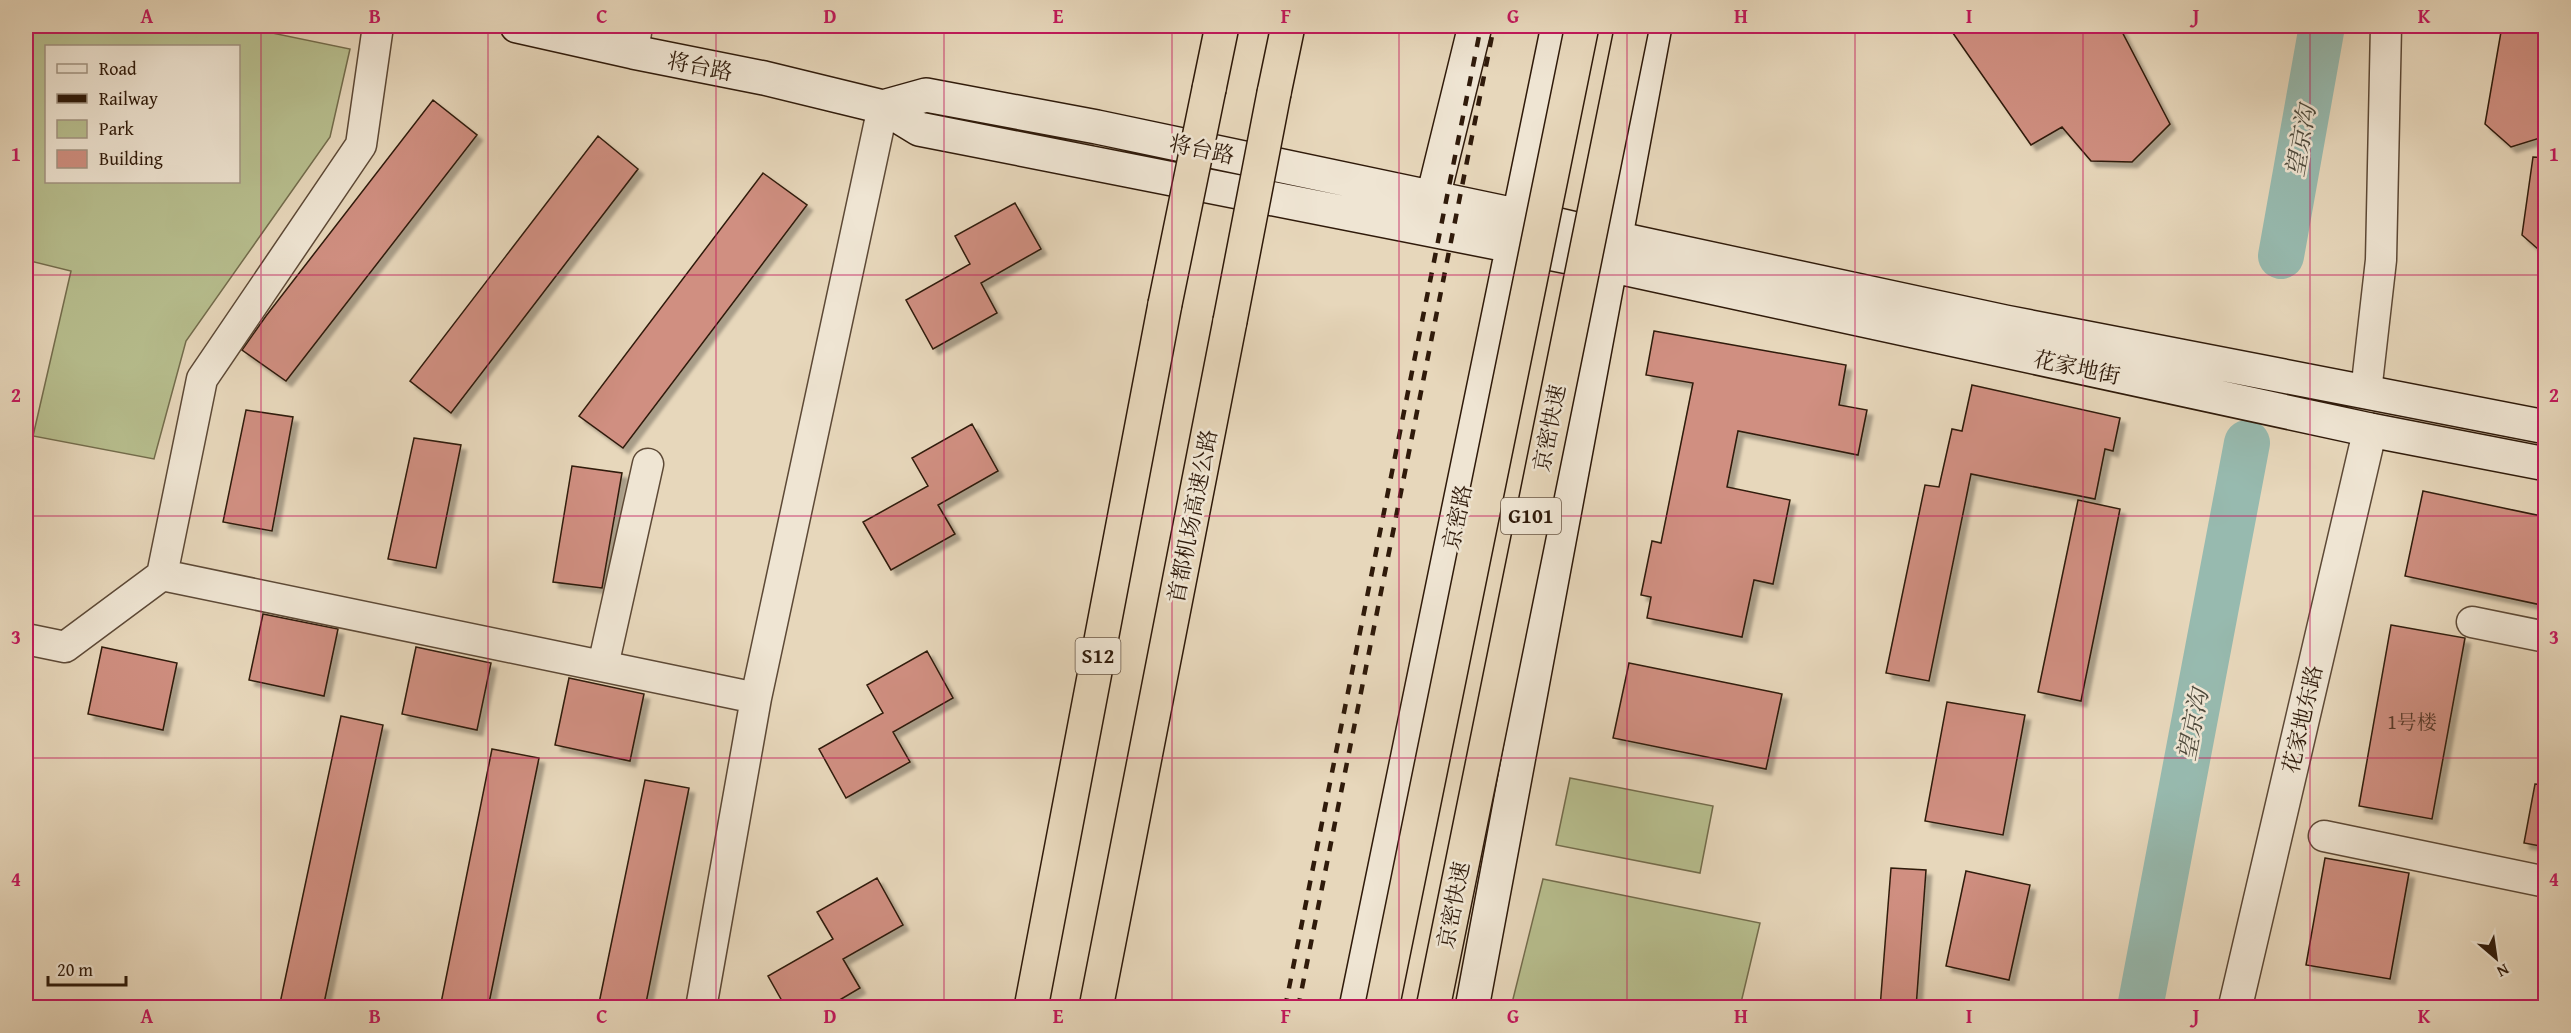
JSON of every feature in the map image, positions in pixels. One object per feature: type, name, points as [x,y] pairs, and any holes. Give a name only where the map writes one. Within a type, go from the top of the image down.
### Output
[{"type":"highway","name":"S12","points":[[1031,1008],[1165,304],[1222,26]]},
{"type":"highway","name":"首都机场高速公路","points":[[1096,1008],[1288,26]]},
{"type":"highway","name":"京密快速","points":[[1382,1008],[1582,26]]},
{"type":"highway","name":"京密快速","points":[[1433,1008],[1632,26]]},
{"type":"main road","name":"将台路","points":[[517,26],[635,39],[764,78],[883,106],[919,129],[1517,231]]},
{"type":"main road","points":[[1433,197],[1475,26]]},
{"type":"main road","name":"京密路","points":[[1356,1008],[1558,26]]},
{"type":"main road","name":"G101","points":[[1472,1008],[1655,26]]},
{"type":"main road","name":"将台路","points":[[883,106],[926,95],[1097,127],[1433,197],[1517,231]]},
{"type":"main road","points":[[1517,231],[1612,252]]},
{"type":"main road","name":"花家地街","points":[[1612,252],[2005,322],[2546,427]]},
{"type":"main road","name":"花家地街","points":[[1612,252],[2370,430],[2546,464]]},
{"type":"main road","name":"花家地东路","points":[[2235,1008],[2370,430]]},
{"type":"street","points":[[26,639],[65,647],[162,575],[202,379],[361,145],[378,26]]},
{"type":"street","points":[[2366,392],[2381,260],[2386,26]]},
{"type":"street","points":[[701,1008],[756,698],[883,106]]},
{"type":"street","points":[[603,666],[648,464]]},
{"type":"street","points":[[162,575],[756,698]]},
{"type":"street","points":[[2472,622],[2546,637]]},
{"type":"street","points":[[2324,836],[2546,882]]},
{"type":"green space","points":[[26,26],[238,26],[350,49],[330,137],[186,341],[154,459],[33,436],[71,271],[26,260]]},
{"type":"green space","points":[[1570,778],[1713,806],[1700,873],[1556,845]]},
{"type":"green space","points":[[1543,879],[1760,923],[1740,1007],[1511,1007]]},
{"type":"building","points":[[1948,26],[2119,26],[2170,124],[2132,162],[2091,161],[2062,127],[2031,145]]},
{"type":"building","points":[[2502,26],[2546,26],[2546,136],[2511,147],[2485,124]]},
{"type":"building","points":[[433,100],[477,135],[286,381],[242,350]]},
{"type":"building","points":[[598,136],[638,169],[451,413],[410,381]]},
{"type":"building","points":[[2533,157],[2546,158],[2546,256],[2522,235]]},
{"type":"building","points":[[763,173],[807,205],[623,448],[579,416]]},
{"type":"building","points":[[1015,203],[1041,249],[981,283],[997,313],[933,349],[906,300],[970,264],[955,236]]},
{"type":"building","points":[[1654,331],[1846,365],[1839,405],[1867,410],[1858,455],[1738,431],[1727,487],[1790,500],[1773,584],[1754,580],[1742,637],[1647,618],[1651,597],[1641,595],[1652,541],[1661,543],[1693,383],[1646,375]]},
{"type":"building","points":[[1972,385],[2120,418],[2113,451],[2105,449],[2095,499],[1971,474],[1929,681],[1886,673],[1925,485],[1939,487],[1952,429],[1962,431]]},
{"type":"building","points":[[246,410],[293,417],[272,531],[223,522]]},
{"type":"building","points":[[972,424],[998,471],[938,505],[955,534],[891,570],[863,522],[928,486],[912,458]]},
{"type":"building","points":[[414,438],[461,445],[436,568],[388,559]]},
{"type":"building","points":[[572,466],[622,473],[602,588],[553,582]]},
{"type":"building","points":[[2423,491],[2546,517],[2546,606],[2405,576]]},
{"type":"building","points":[[2078,500],[2120,509],[2081,701],[2038,692]]},
{"type":"building","points":[[263,614],[338,629],[324,696],[249,680]]},
{"type":"building","points":[[2391,625],[2465,638],[2432,819],[2359,806]]},
{"type":"building","points":[[102,647],[177,663],[163,730],[88,714]]},
{"type":"building","points":[[416,647],[491,663],[477,730],[402,714]]},
{"type":"building","points":[[927,651],[953,698],[893,732],[910,762],[846,798],[819,749],[883,713],[867,685]]},
{"type":"building","points":[[1629,663],[1782,694],[1766,769],[1613,738]]},
{"type":"building","points":[[569,678],[644,694],[630,761],[555,745]]},
{"type":"building","points":[[1947,702],[2025,715],[2003,835],[1925,821]]},
{"type":"building","points":[[341,716],[383,725],[323,1008],[279,1008]]},
{"type":"building","points":[[492,749],[539,758],[488,1008],[440,1008]]},
{"type":"building","points":[[645,780],[689,788],[645,1008],[598,1008]]},
{"type":"building","points":[[2535,784],[2546,785],[2546,847],[2524,843]]},
{"type":"building","points":[[2325,858],[2409,873],[2390,979],[2306,965]]},
{"type":"building","points":[[1891,868],[1926,870],[1916,1008],[1880,1008]]},
{"type":"building","points":[[1966,871],[2030,885],[2009,980],[1946,966]]},
{"type":"building","points":[[877,878],[903,925],[843,959],[860,988],[826,1008],[786,1008],[768,976],[833,939],[817,912]]},
{"type":"waterway","name":"望京沟","points":[[2281,256],[2322,26]]},
{"type":"waterway","name":"望京沟","points":[[2140,1008],[2247,443]]},
{"type":"railway","points":[[1285,1008],[1481,26]]},
{"type":"railway","points":[[1298,1008],[1494,26]]}]
